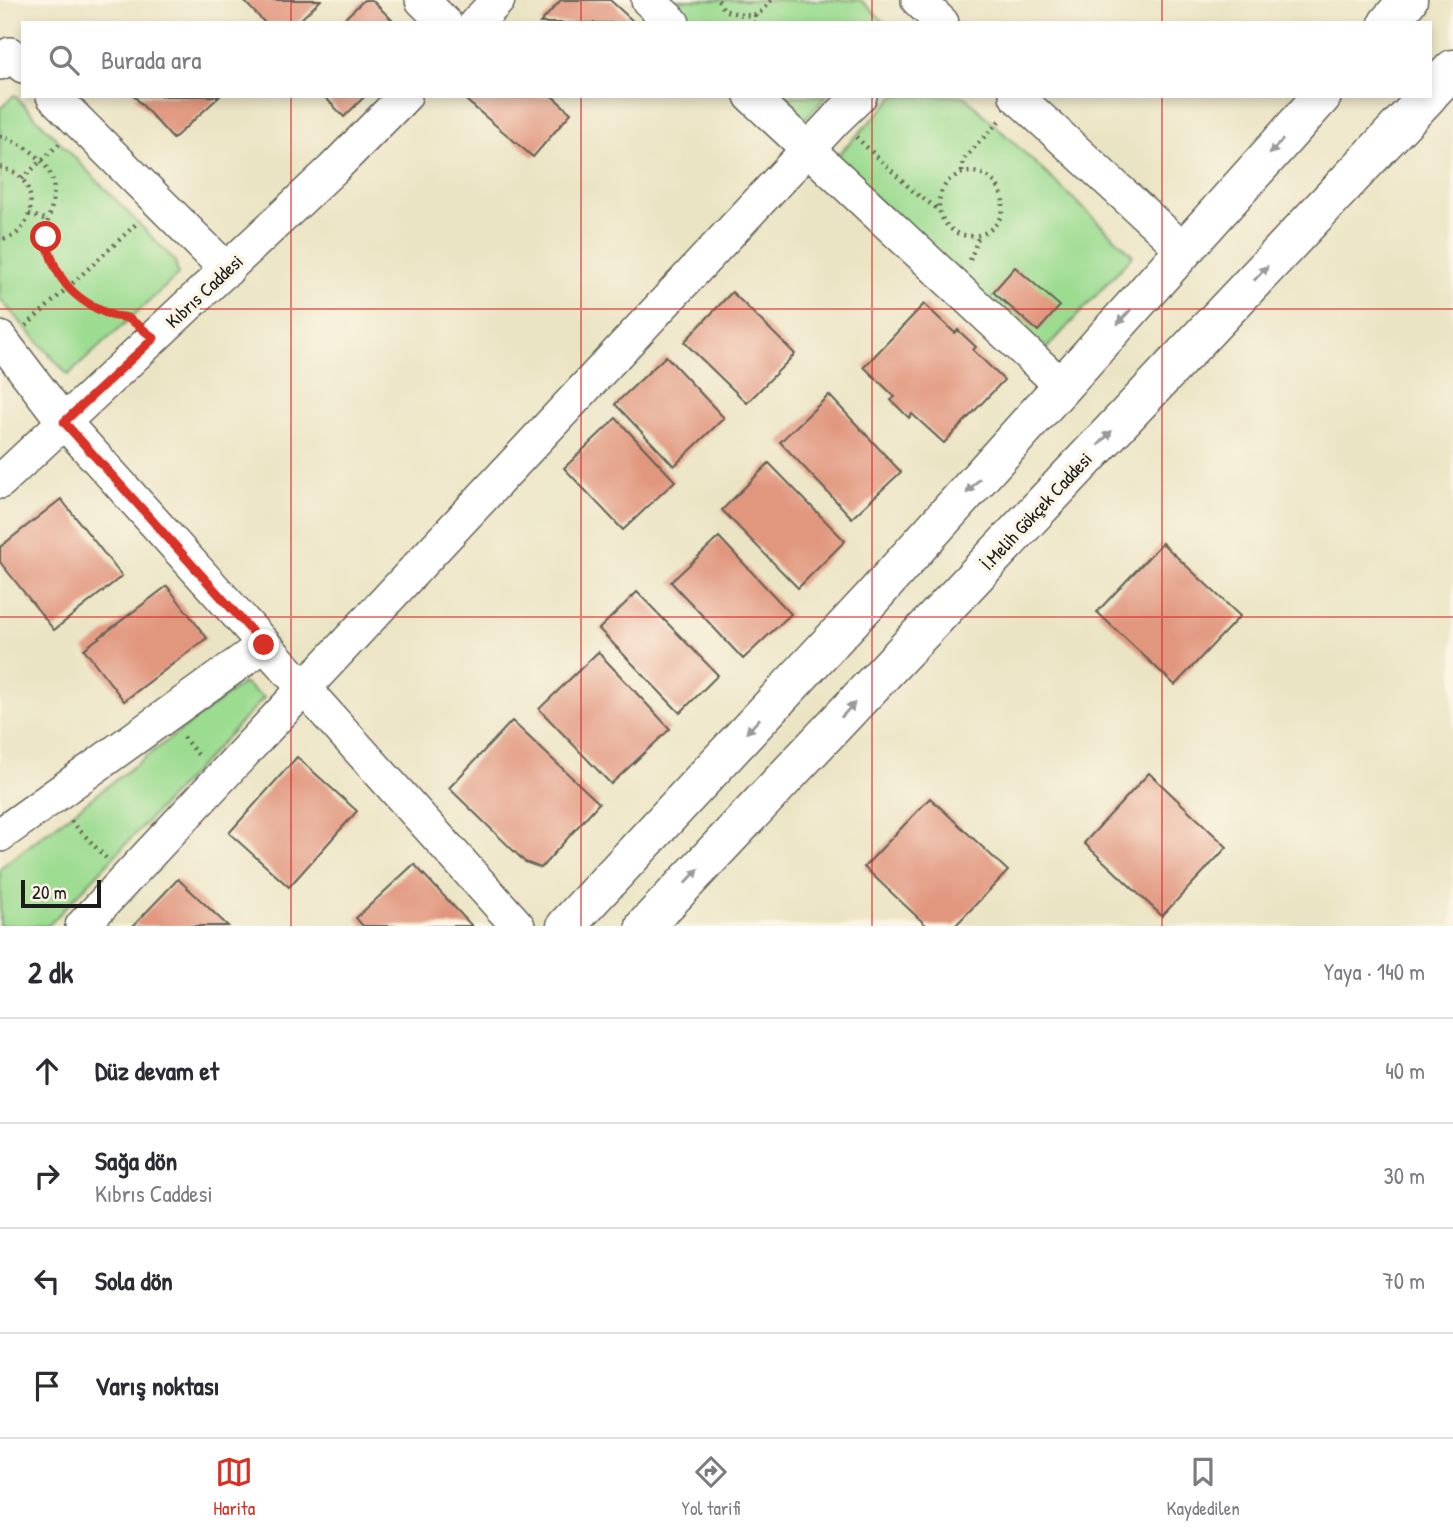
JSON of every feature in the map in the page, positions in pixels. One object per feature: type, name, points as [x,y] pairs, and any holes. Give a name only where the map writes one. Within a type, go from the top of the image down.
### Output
[{"type":"main road","points":[[1390,21],[1408,0]]},
{"type":"main road","name":"İ.Melih Gökçek Caddesi","points":[[1432,92],[1453,69]]},
{"type":"main road","points":[[566,926],[861,610],[1320,98]]},
{"type":"main road","name":"İ.Melih Gökçek Caddesi","points":[[645,926],[1426,98]]},
{"type":"street","points":[[422,0],[443,21]]},
{"type":"street","points":[[479,21],[498,0]]},
{"type":"street","points":[[648,0],[671,21]]},
{"type":"street","points":[[55,98],[227,270]]},
{"type":"street","name":"Kıbrıs Caddesi","points":[[0,482],[227,270],[403,98]]},
{"type":"street","points":[[753,98],[1062,386]]},
{"type":"street","points":[[1018,98],[1184,250]]},
{"type":"street","points":[[82,926],[848,107]]},
{"type":"street","points":[[2,341],[64,422],[518,926]]},
{"type":"street","points":[[0,835],[264,645]]},
{"type":"path","points":[[718,0],[724,10],[745,17],[766,9],[771,0]]},
{"type":"path","points":[[755,13],[755,21]]},
{"type":"path","points":[[962,173],[963,160],[1018,98]]},
{"type":"path","points":[[848,107],[915,193],[939,210]]},
{"type":"path","points":[[22,179],[81,124]]},
{"type":"path","points":[[0,136],[16,141],[41,160],[53,179],[52,207],[47,220],[46,237],[57,272],[68,288],[76,296],[113,317],[125,317],[154,338]]},
{"type":"path","points":[[0,167],[22,179],[32,204],[27,222],[15,235],[0,241]]},
{"type":"path","points":[[962,173],[984,173],[998,184],[1005,202],[1000,220],[986,233],[968,237],[951,230],[940,214],[939,196],[948,179],[962,173]]},
{"type":"path","points":[[2,341],[68,288],[158,201]]},
{"type":"path","points":[[29,214],[47,220]]},
{"type":"path","points":[[165,716],[219,778]]},
{"type":"path","points":[[51,799],[125,879]]},
{"type":"green space","points":[[666,0],[861,0],[883,21],[689,21]]},
{"type":"green space","points":[[14,95],[175,261],[178,275],[68,375],[0,299],[0,109]]},
{"type":"green space","points":[[772,98],[825,98],[800,124]]},
{"type":"green space","points":[[893,98],[966,98],[1133,255],[1042,354],[834,159]]},
{"type":"green space","points":[[243,683],[264,698],[48,926],[0,926],[0,868]]},
{"type":"building","points":[[243,0],[321,0],[299,21],[263,21]]},
{"type":"building","points":[[364,0],[372,0],[393,21],[342,21]]},
{"type":"building","points":[[561,0],[610,0],[633,21],[542,21]]},
{"type":"building","points":[[136,98],[218,98],[173,139]]},
{"type":"building","points":[[326,98],[363,98],[344,117]]},
{"type":"building","points":[[469,98],[554,98],[571,113],[533,157],[467,101]]},
{"type":"building","points":[[1015,267],[1060,306],[1038,331],[993,292]]},
{"type":"building","points":[[732,292],[795,354],[747,403],[684,342]]},
{"type":"building","points":[[924,304],[955,333],[958,330],[976,347],[973,350],[1004,380],[944,443],[912,414],[909,418],[891,400],[895,397],[864,367]]},
{"type":"building","points":[[666,356],[724,418],[674,466],[615,404]]},
{"type":"building","points":[[829,395],[901,472],[852,518],[780,442]]},
{"type":"building","points":[[616,418],[675,481],[623,530],[564,468]]},
{"type":"building","points":[[769,463],[845,541],[798,588],[722,510]]},
{"type":"building","points":[[61,499],[122,576],[54,630],[0,562],[0,547]]},
{"type":"building","points":[[719,537],[791,614],[743,659],[671,582]]},
{"type":"building","points":[[1162,543],[1240,616],[1175,685],[1097,612]]},
{"type":"building","points":[[167,586],[207,638],[124,701],[84,649]]},
{"type":"building","points":[[637,592],[718,675],[680,713],[599,629]]},
{"type":"building","points":[[598,652],[670,729],[611,784],[539,709]]},
{"type":"building","points":[[512,721],[599,803],[541,868],[525,862],[449,788]]},
{"type":"building","points":[[297,757],[357,811],[289,887],[229,833]]},
{"type":"building","points":[[1149,773],[1227,847],[1162,916],[1084,843]]},
{"type":"building","points":[[930,798],[1008,871],[955,926],[927,926],[864,867]]},
{"type":"building","points":[[414,864],[472,926],[363,926],[356,918]]},
{"type":"building","points":[[178,879],[228,926],[133,926]]},
{"type":"route","points":[[46,237],[57,272],[76,296],[113,317],[125,317],[154,338],[64,422],[264,645]]}]
